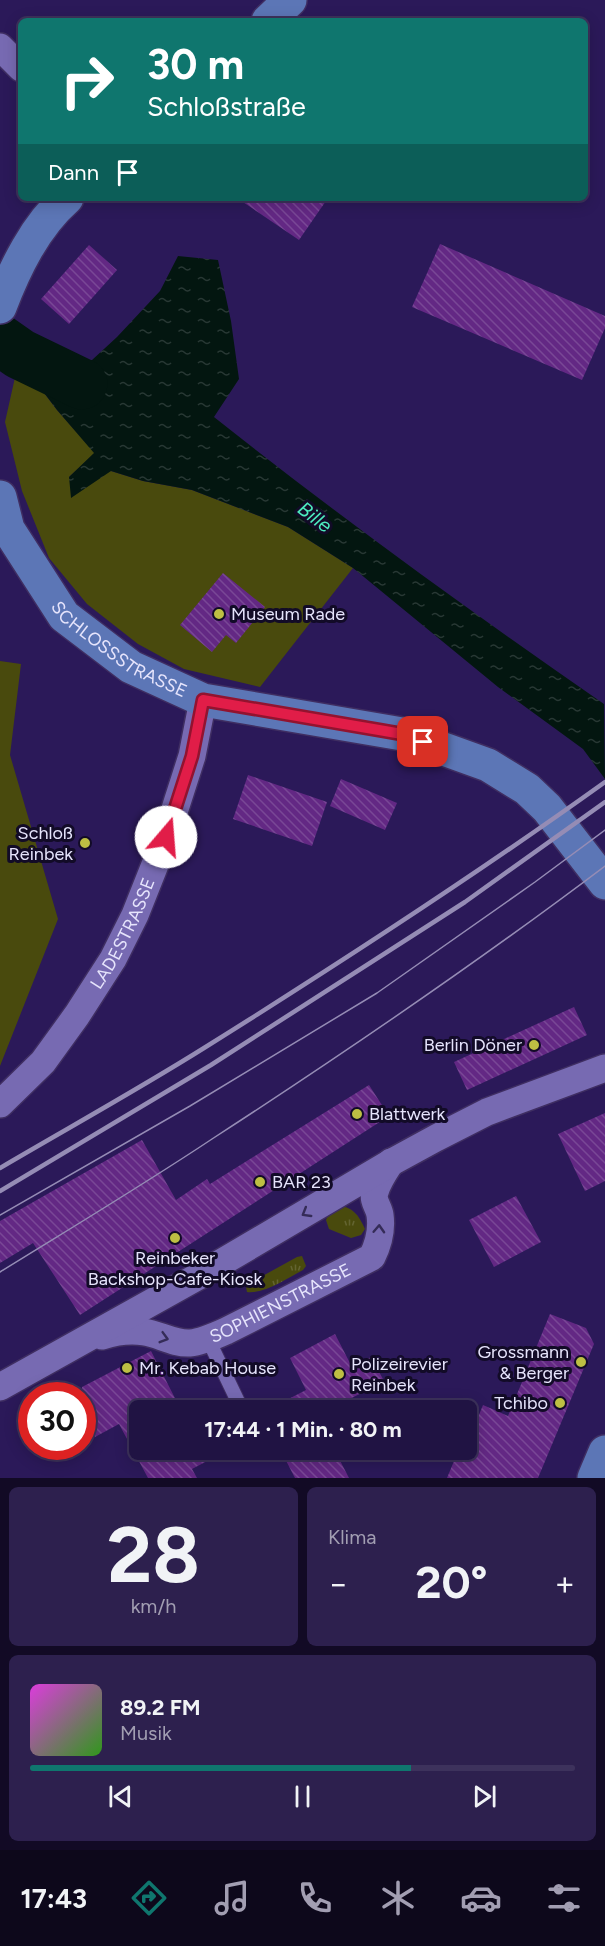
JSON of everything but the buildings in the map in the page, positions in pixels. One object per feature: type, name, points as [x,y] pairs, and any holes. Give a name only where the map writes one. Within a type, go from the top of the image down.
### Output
[{"type":"main road","points":[[271,18],[290,0]]},
{"type":"main road","points":[[4,297],[28,247],[53,210],[64,201]]},
{"type":"main road","name":"SCHLOSSSTRASSE","points":[[0,497],[8,529],[64,616],[131,667],[203,700],[402,734],[488,765],[527,789],[547,808],[605,883]]},
{"type":"street","points":[[0,47],[18,65]]},
{"type":"street","name":"LADESTRASSE","points":[[0,1104],[43,1062],[113,959],[135,915],[166,837],[192,756],[203,700]]},
{"type":"street","name":"SOPHIENSTRASSE","points":[[0,1387],[197,1277],[392,1161],[486,1112],[605,1068]]},
{"type":"street","name":"SOPHIENSTRASSE","points":[[86,1340],[113,1333],[143,1332],[178,1342],[190,1343],[208,1339],[372,1257],[378,1246],[380,1215],[374,1199],[375,1192],[392,1161]]},
{"type":"lane","points":[[208,1339],[237,1400]]},
{"type":"green space","points":[[18,364],[32,377],[57,410],[95,453],[69,477],[111,471],[143,481],[192,490],[288,527],[353,568],[260,687],[184,669],[138,644],[87,604],[49,558],[22,491],[5,422]]},
{"type":"green space","points":[[0,661],[21,664],[10,755],[58,919],[0,1066]]},
{"type":"green space","points":[[336,1205],[347,1207],[357,1215],[365,1229],[361,1235],[351,1238],[329,1229],[326,1220]]},
{"type":"green space","points":[[302,1256],[306,1266],[303,1270],[262,1291],[247,1292],[248,1284]]},
{"type":"water","points":[[178,256],[218,260],[231,321],[239,379],[214,417],[406,564],[604,704],[605,779],[583,749],[498,687],[353,568],[288,527],[192,490],[143,481],[111,471],[71,498],[69,477],[94,453],[32,377],[18,364],[21,345],[72,362],[92,360],[160,291]]},
{"type":"waterway","name":"Bille","points":[[0,340],[20,354],[82,384]]},
{"type":"tram line","points":[[0,1215],[190,1106],[377,993],[605,830]]},
{"type":"tram line","points":[[0,1272],[160,1173],[312,1073],[460,972],[605,866]]},
{"type":"railway","points":[[0,1168],[179,1064],[306,984],[456,885],[605,782]]},
{"type":"railway","points":[[0,1191],[211,1065],[465,902],[605,802]]},
{"type":"place","name":"Museum Rade","points":[[219,614]]},
{"type":"place","name":"Schloß Reinbek","points":[[85,843]]},
{"type":"place","name":"Berlin Döner","points":[[534,1045]]},
{"type":"place","name":"Blattwerk","points":[[357,1114]]},
{"type":"place","name":"BAR 23","points":[[260,1182]]},
{"type":"place","name":"Reinbeker Backshop-Cafe-Kiosk","points":[[175,1238]]},
{"type":"place","name":"Grossmann & Berger","points":[[581,1362]]},
{"type":"place","name":"Mr. Kebab House","points":[[127,1368]]},
{"type":"place","name":"Polizeirevier Reinbek","points":[[339,1374]]},
{"type":"place","name":"Tchibo","points":[[560,1403]]},
{"type":"route","points":[[166,837],[192,756],[203,700],[402,734],[423,742]]}]
